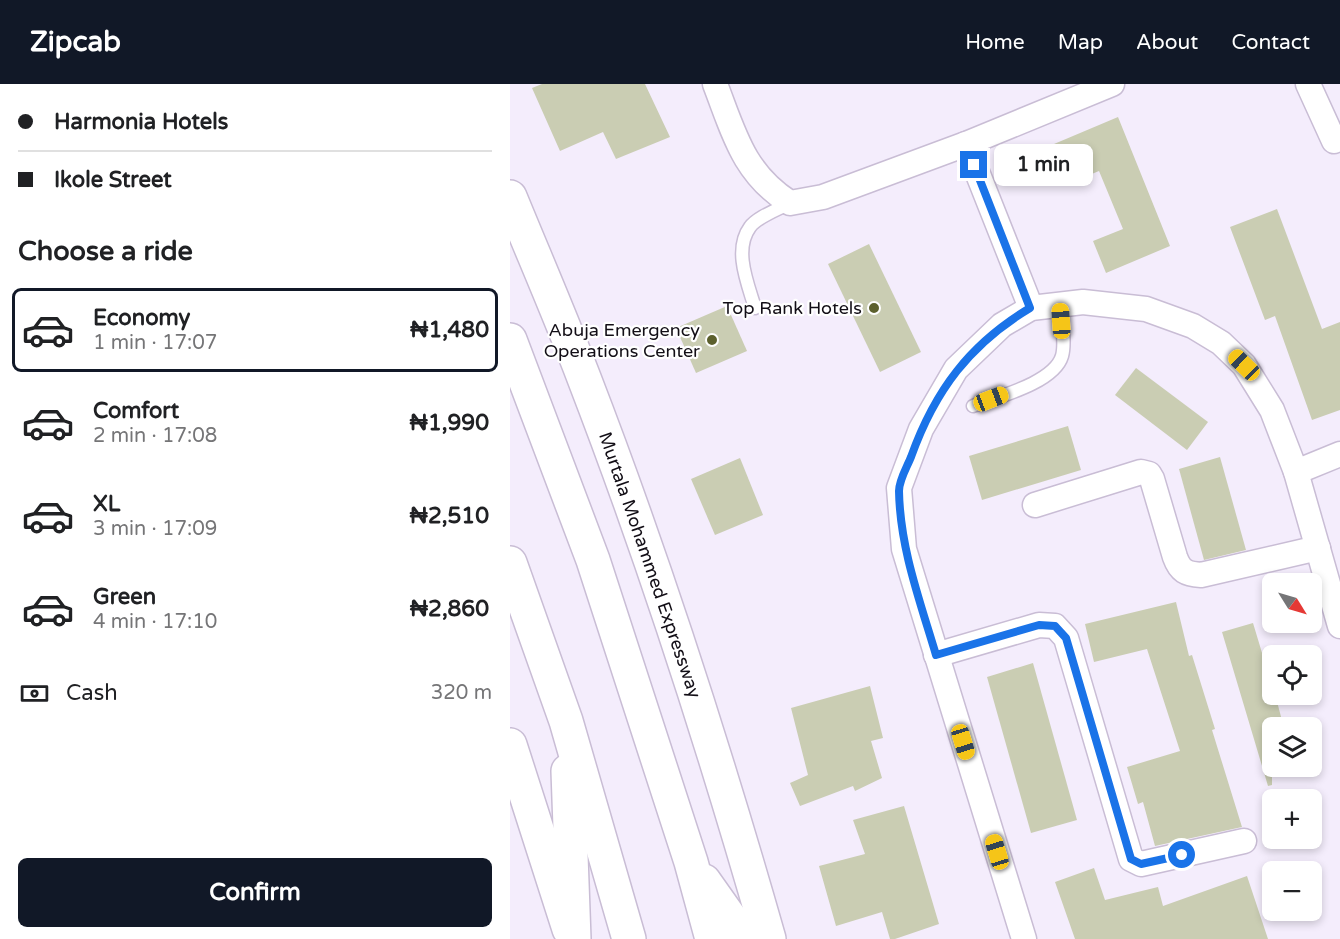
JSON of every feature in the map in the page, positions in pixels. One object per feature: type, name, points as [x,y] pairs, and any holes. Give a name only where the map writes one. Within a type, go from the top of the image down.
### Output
[{"type":"highway","name":"Murtala Mohammed Expressway","points":[[510,197],[584,378],[656,576],[732,810],[769,939]]},
{"type":"highway","points":[[510,340],[593,560],[691,862],[712,939]]},
{"type":"highway","points":[[510,563],[566,721],[629,939]]},
{"type":"highway","points":[[566,721],[573,939]]},
{"type":"highway","points":[[510,745],[573,939]]},
{"type":"highway","points":[[691,862],[745,939]]},
{"type":"street","points":[[715,84],[746,160],[768,189],[790,203],[823,197],[966,144],[1112,84]]},
{"type":"street","points":[[1308,84],[1334,141]]},
{"type":"street","points":[[966,144],[1030,308]]},
{"type":"street","points":[[1024,939],[904,549],[899,488],[921,429],[956,369],[1002,325],[1030,308],[1060,304],[1083,302],[1146,309],[1193,326],[1221,343],[1244,365],[1272,410],[1296,472],[1339,619]]},
{"type":"street","points":[[1296,472],[1340,454]]},
{"type":"street","points":[[1035,505],[1141,472],[1149,474],[1152,479],[1179,568],[1188,574],[1201,576],[1318,548]]},
{"type":"street","points":[[936,655],[1039,625],[1055,626],[1066,638],[1131,859],[1141,864],[1244,841]]},
{"type":"lane","points":[[755,308],[746,275],[744,241],[751,225],[790,203]]},
{"type":"lane","points":[[973,406],[1043,379],[1058,365],[1063,354],[1060,304]]},
{"type":"building","points":[[542,84],[645,84],[670,137],[616,159],[603,132],[560,151],[532,88]]},
{"type":"building","points":[[1118,117],[1170,246],[1106,273],[1093,241],[1123,229],[1099,171],[1070,183],[1054,144]]},
{"type":"building","points":[[1277,209],[1322,329],[1340,322],[1340,410],[1312,420],[1275,316],[1265,320],[1230,227]]},
{"type":"building","name":"Top Rank Hotels","points":[[869,244],[921,352],[880,372],[828,264]]},
{"type":"building","name":"Abuja Emergency Operations Center","points":[[727,306],[747,351],[696,373],[676,328]]},
{"type":"building","points":[[1136,368],[1208,422],[1187,450],[1115,395]]},
{"type":"building","points":[[1068,426],[1081,470],[982,500],[969,456]]},
{"type":"building","points":[[1220,457],[1246,550],[1204,560],[1179,469]]},
{"type":"building","points":[[740,458],[763,515],[715,535],[691,479]]},
{"type":"building","points":[[1176,602],[1189,656],[1192,655],[1215,729],[1212,730],[1242,827],[1155,846],[1143,802],[1138,804],[1127,767],[1180,751],[1147,649],[1094,662],[1085,624]]},
{"type":"building","points":[[1253,623],[1262,653],[1262,705],[1278,705],[1281,717],[1262,717],[1262,766],[1222,632]]},
{"type":"building","points":[[1033,663],[1077,820],[1031,833],[987,677]]},
{"type":"building","points":[[870,686],[883,738],[871,741],[882,778],[855,791],[853,786],[800,806],[790,783],[808,775],[791,708]]},
{"type":"building","points":[[1265,777],[1272,777],[1272,785],[1268,786]]},
{"type":"building","points":[[904,806],[939,924],[895,939],[890,939],[882,912],[836,926],[819,866],[865,854],[853,820]]},
{"type":"building","points":[[1094,868],[1105,900],[1158,887],[1163,906],[1247,876],[1268,939],[1075,939],[1055,882]]},
{"type":"place","name":"Top Rank Hotels","points":[[874,308]]},
{"type":"place","name":"Abuja Emergency Operations Center","points":[[712,340]]},
{"type":"route","points":[[974,165],[1030,308],[1002,325],[956,369],[921,429],[899,488],[904,549],[936,655],[1039,625],[1055,626],[1066,638],[1131,859],[1141,864],[1182,855]]}]
